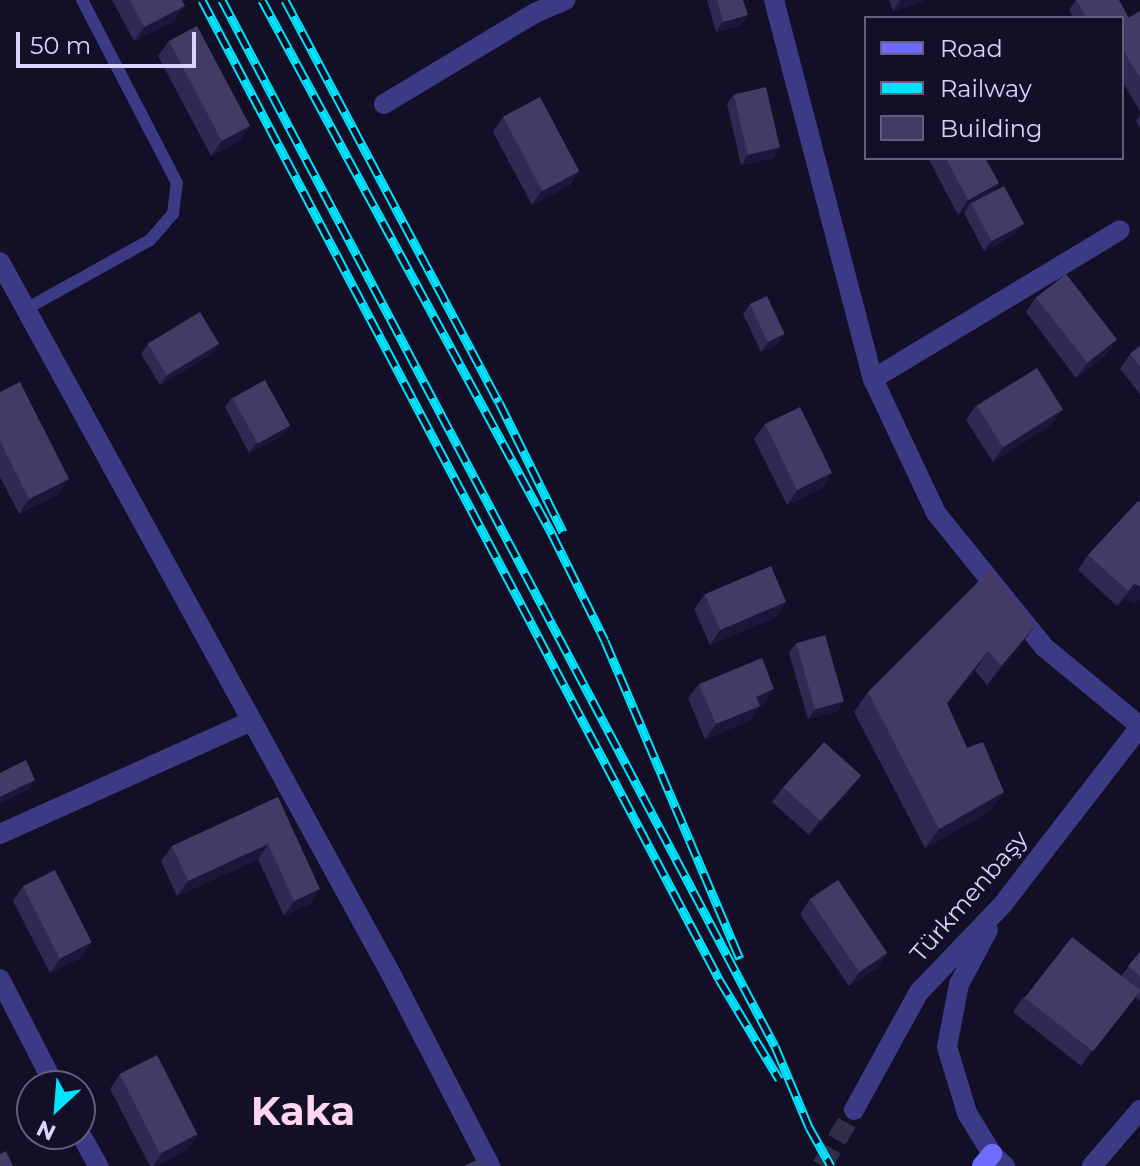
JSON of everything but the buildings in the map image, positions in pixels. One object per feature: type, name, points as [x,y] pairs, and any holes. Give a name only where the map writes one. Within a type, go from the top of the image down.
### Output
[{"type":"street","points":[[384,104],[535,13],[565,0]]},
{"type":"street","points":[[774,0],[873,379],[936,513],[1044,647],[1140,726]]},
{"type":"street","points":[[873,379],[1120,230]]},
{"type":"street","points":[[0,262],[392,976],[490,1166]]},
{"type":"street","points":[[0,834],[252,721]]},
{"type":"street","name":"Türkmenbaşy","points":[[854,1110],[919,992],[1003,904],[1140,726]]},
{"type":"street","points":[[993,1162],[967,1113],[947,1047],[959,984],[1003,904]]},
{"type":"street","points":[[0,979],[47,1070]]},
{"type":"street","points":[[1092,1166],[1140,1110]]},
{"type":"lane","points":[[26,309],[150,240],[173,214],[177,183],[82,0]]},
{"type":"tunnel","points":[[822,1166],[854,1110]]},
{"type":"railway","points":[[202,0],[719,979],[779,1079]]},
{"type":"railway","points":[[222,0],[775,1046],[809,1127],[831,1166]]},
{"type":"railway","points":[[262,0],[552,534],[605,641],[740,959]]},
{"type":"railway","points":[[285,0],[499,402],[563,532]]},
{"type":"district","name":"Kaka","points":[[303,1111]]}]
